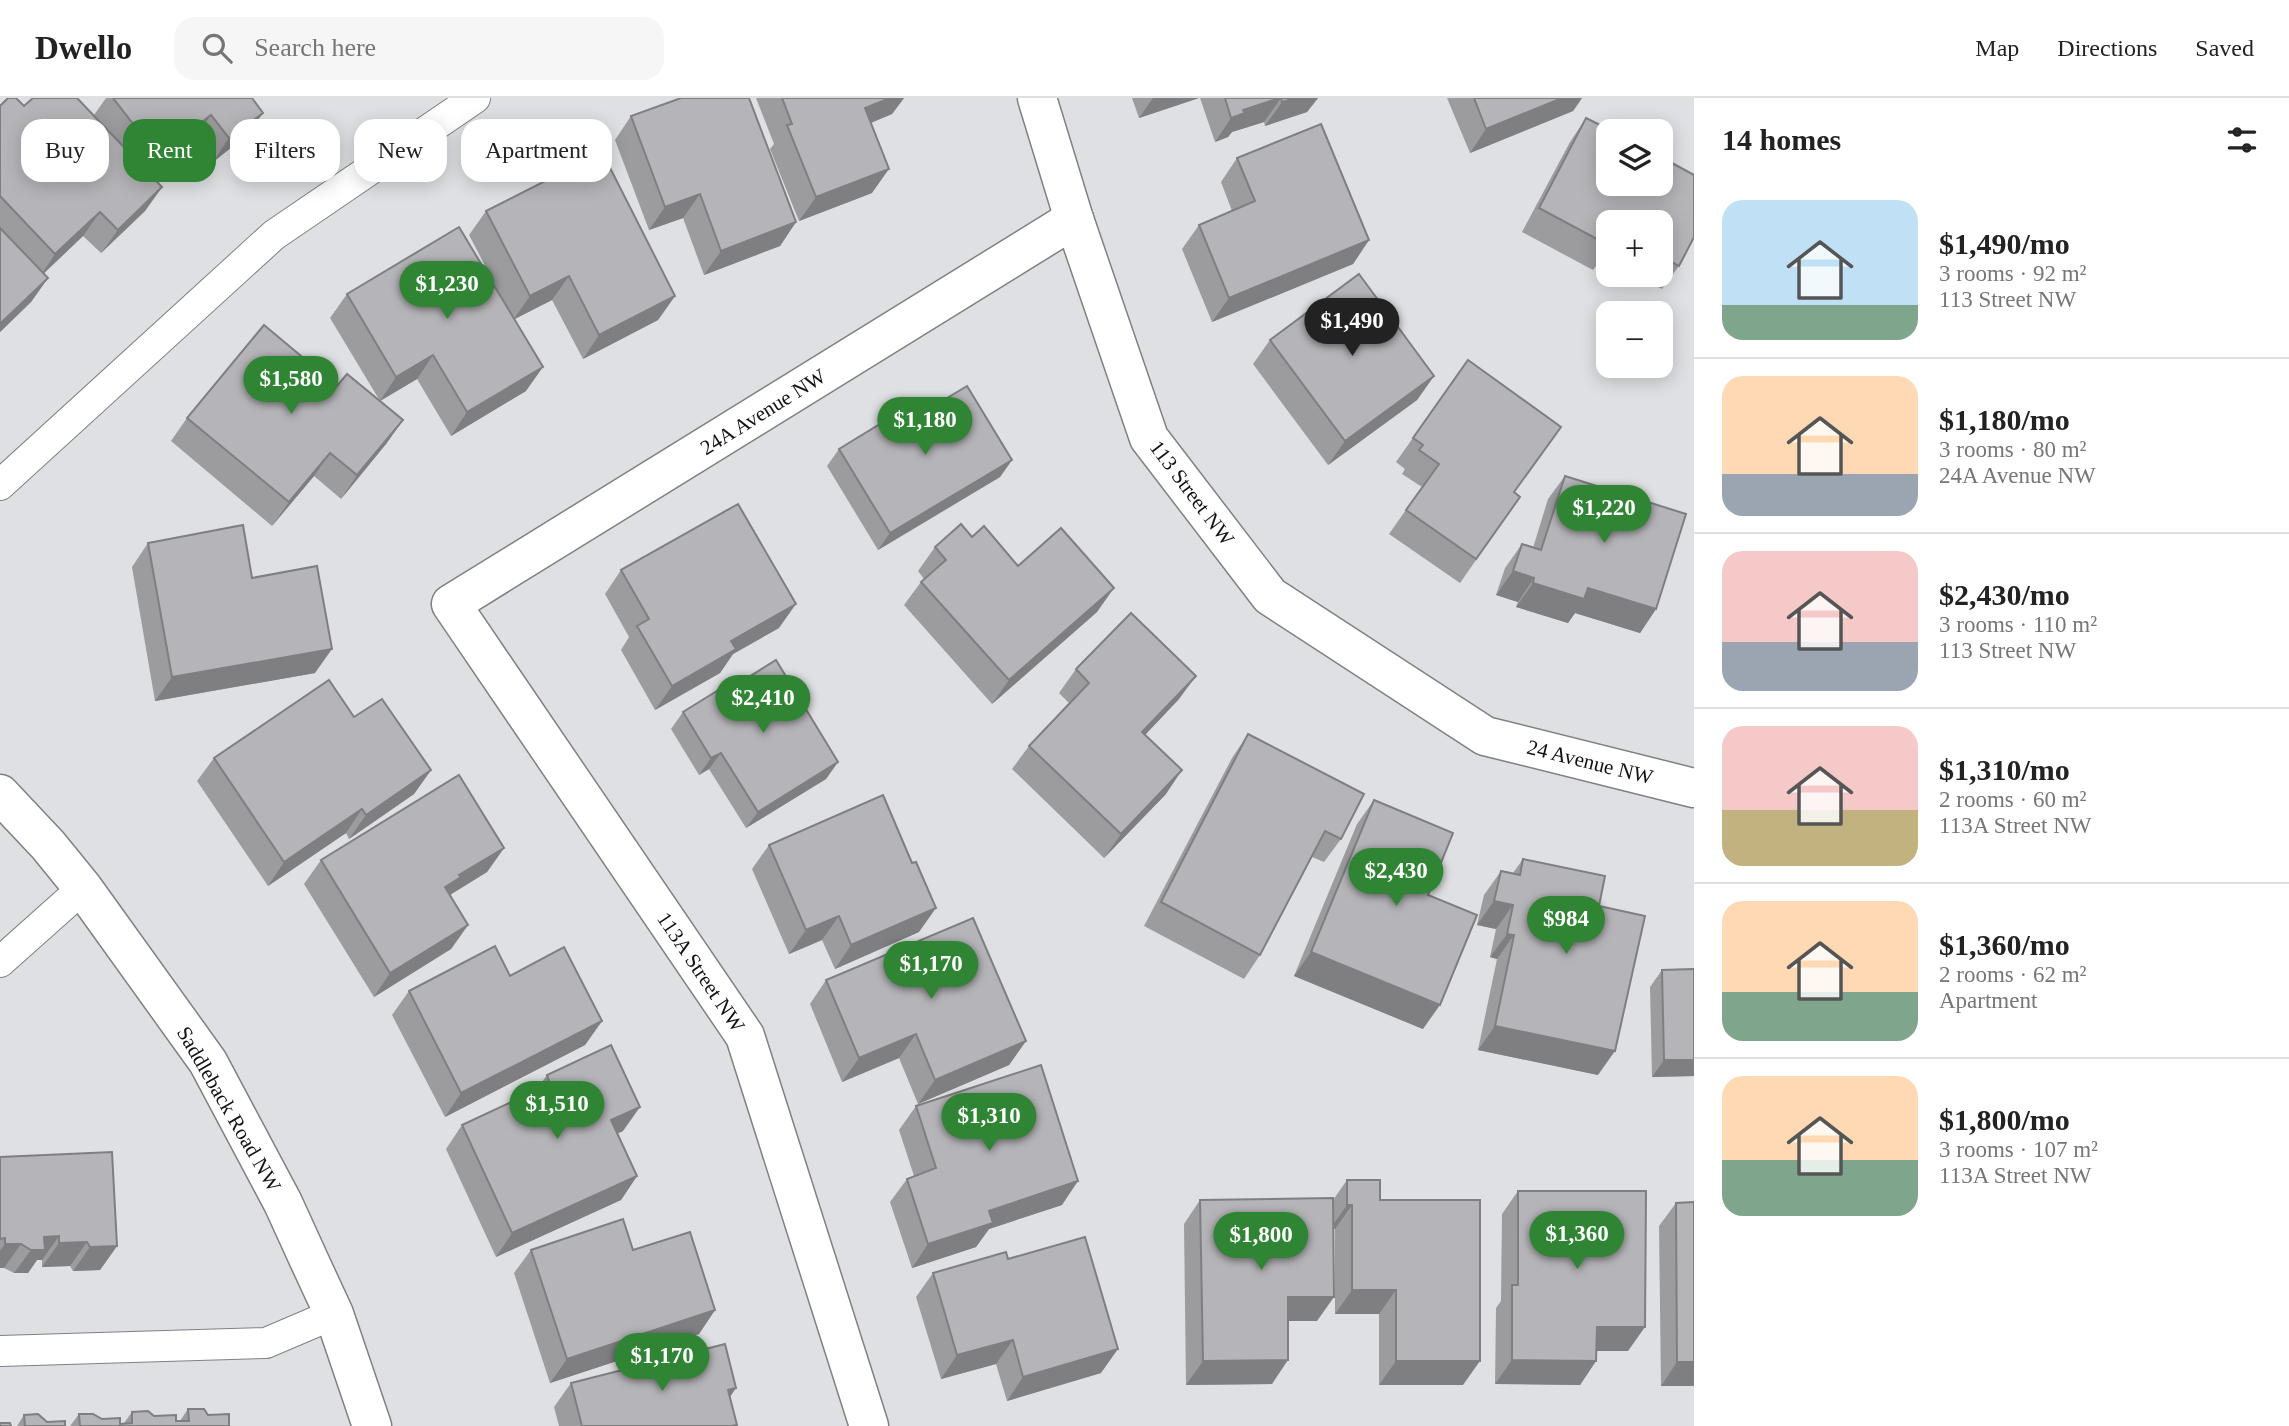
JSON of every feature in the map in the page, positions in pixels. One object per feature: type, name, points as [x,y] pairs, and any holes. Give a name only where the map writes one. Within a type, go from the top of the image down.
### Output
[{"type":"street","name":"113 Street NW","points":[[1037,98],[1074,219],[1149,438],[1269,596],[1485,736]]},
{"type":"street","name":"24A Avenue NW","points":[[451,604],[1074,219]]},
{"type":"street","name":"113A Street NW","points":[[451,604],[745,1036],[869,1426]]},
{"type":"street","name":"24 Avenue NW","points":[[1485,736],[1694,788]]},
{"type":"street","name":"Saddleback Road NW","points":[[0,794],[48,845],[83,888],[208,1062],[284,1203],[334,1314],[372,1426]]},
{"type":"lane","points":[[0,485],[274,235],[475,98]]},
{"type":"lane","points":[[0,961],[83,888]]},
{"type":"lane","points":[[0,1350],[266,1343],[334,1314]]},
{"type":"building","points":[[8,98],[16,98],[24,106],[33,98],[77,98],[97,119],[21,119],[21,182],[109,182],[109,132],[123,146],[123,182],[157,182],[162,187],[118,230],[100,212],[55,254],[0,196],[0,106]]},
{"type":"building","points":[[113,98],[252,98],[263,113],[255,119],[230,119],[229,138],[211,115],[206,119],[129,119]]},
{"type":"building","points":[[681,98],[749,98],[796,222],[721,251],[700,194],[665,207],[631,116]]},
{"type":"building","points":[[782,98],[890,98],[865,108],[889,169],[816,197],[787,125],[792,124]]},
{"type":"building","points":[[1225,98],[1280,98],[1243,110],[1245,113],[1231,118]]},
{"type":"building","points":[[1474,98],[1562,98],[1486,129]]},
{"type":"building","points":[[1586,118],[1596,123],[1596,196],[1673,196],[1673,164],[1694,175],[1694,237],[1679,266],[1673,263],[1673,210],[1596,210],[1596,239],[1539,208]]},
{"type":"building","points":[[1321,124],[1369,240],[1229,298],[1199,225],[1255,201],[1237,158]]},
{"type":"building","points":[[612,172],[675,296],[599,335],[569,276],[530,296],[486,211],[543,182],[612,182]]},
{"type":"building","points":[[459,227],[543,367],[467,412],[433,355],[396,377],[347,294]]},
{"type":"building","points":[[0,228],[48,278],[0,324]]},
{"type":"building","points":[[1359,274],[1434,376],[1345,441],[1270,340]]},
{"type":"building","points":[[264,325],[337,386],[347,374],[403,420],[357,475],[330,453],[289,502],[187,418]]},
{"type":"building","points":[[1468,360],[1561,427],[1514,492],[1520,497],[1476,559],[1406,510],[1439,464],[1419,450],[1423,445],[1413,438]]},
{"type":"building","points":[[967,386],[1012,460],[890,533],[839,449],[916,402],[922,413]]},
{"type":"building","points":[[1565,476],[1686,514],[1656,609],[1588,588],[1584,599],[1533,583],[1534,578],[1513,571],[1522,544],[1541,550]]},
{"type":"building","points":[[738,504],[796,604],[731,641],[736,649],[672,686],[637,626],[649,619],[621,570]]},
{"type":"building","points":[[961,524],[972,537],[984,526],[1018,566],[1061,528],[1114,588],[1009,680],[921,582],[946,560],[935,547]]},
{"type":"building","points":[[243,525],[252,578],[317,566],[332,649],[172,677],[148,543]]},
{"type":"building","points":[[1131,613],[1196,676],[1142,732],[1182,770],[1121,834],[1029,746],[1089,683],[1076,669]]},
{"type":"building","points":[[776,660],[838,762],[758,812],[721,753],[711,758],[683,712],[720,689],[723,693]]},
{"type":"building","points":[[329,680],[354,717],[382,699],[431,770],[366,815],[362,809],[284,862],[214,758]]},
{"type":"building","points":[[1248,734],[1364,794],[1341,839],[1325,831],[1260,955],[1161,902]]},
{"type":"building","points":[[459,775],[504,848],[459,875],[461,877],[445,887],[468,925],[390,973],[321,860]]},
{"type":"building","points":[[883,795],[912,863],[916,862],[936,908],[851,945],[839,916],[806,930],[769,845]]},
{"type":"building","points":[[1374,800],[1453,833],[1428,895],[1477,915],[1440,1005],[1311,952]]},
{"type":"building","points":[[1523,859],[1605,876],[1599,906],[1645,916],[1615,1051],[1495,1026],[1514,935],[1507,934],[1513,905],[1494,901],[1501,871],[1520,875]]},
{"type":"building","points":[[973,918],[1026,1041],[935,1080],[916,1034],[859,1058],[826,980]]},
{"type":"building","points":[[495,946],[510,976],[564,947],[602,1021],[461,1093],[409,991]]},
{"type":"building","points":[[1694,969],[1694,1060],[1664,1060],[1662,970]]},
{"type":"building","points":[[611,1045],[640,1107],[611,1120],[637,1176],[512,1233],[462,1125],[550,1084],[547,1075]]},
{"type":"building","points":[[1041,1065],[1078,1181],[989,1211],[993,1223],[928,1244],[907,1179],[936,1168],[916,1106]]},
{"type":"building","points":[[112,1152],[117,1246],[90,1247],[87,1242],[59,1243],[59,1236],[44,1237],[45,1250],[31,1250],[21,1244],[5,1244],[5,1238],[0,1239],[0,1157]]},
{"type":"building","points":[[1347,1180],[1380,1180],[1380,1200],[1480,1200],[1480,1361],[1396,1361],[1396,1290],[1352,1290],[1352,1205],[1347,1205]]},
{"type":"building","points":[[1518,1191],[1646,1191],[1645,1327],[1597,1327],[1596,1361],[1512,1360],[1512,1285],[1518,1285]]},
{"type":"building","points":[[1333,1198],[1334,1297],[1288,1297],[1288,1360],[1203,1361],[1200,1200]]},
{"type":"building","points":[[1694,1202],[1694,1362],[1677,1362],[1676,1203]]},
{"type":"building","points":[[623,1219],[633,1250],[690,1232],[715,1310],[567,1359],[531,1250]]},
{"type":"building","points":[[1085,1237],[1118,1349],[1023,1377],[1013,1340],[957,1355],[933,1273],[1006,1252],[1008,1259]]},
{"type":"building","points":[[725,1344],[736,1388],[728,1390],[737,1425],[582,1426],[571,1383]]},
{"type":"building","points":[[188,1409],[204,1409],[208,1415],[229,1414],[229,1426],[80,1426],[79,1414],[93,1414],[102,1419],[120,1418],[120,1424],[132,1423],[132,1412],[148,1411],[154,1416],[176,1415],[176,1421],[189,1421]]},
{"type":"building","points":[[38,1414],[47,1422],[65,1421],[65,1426],[25,1426],[24,1415]]},
{"type":"building","points":[[0,1423],[10,1423],[11,1426],[0,1426]]}]
